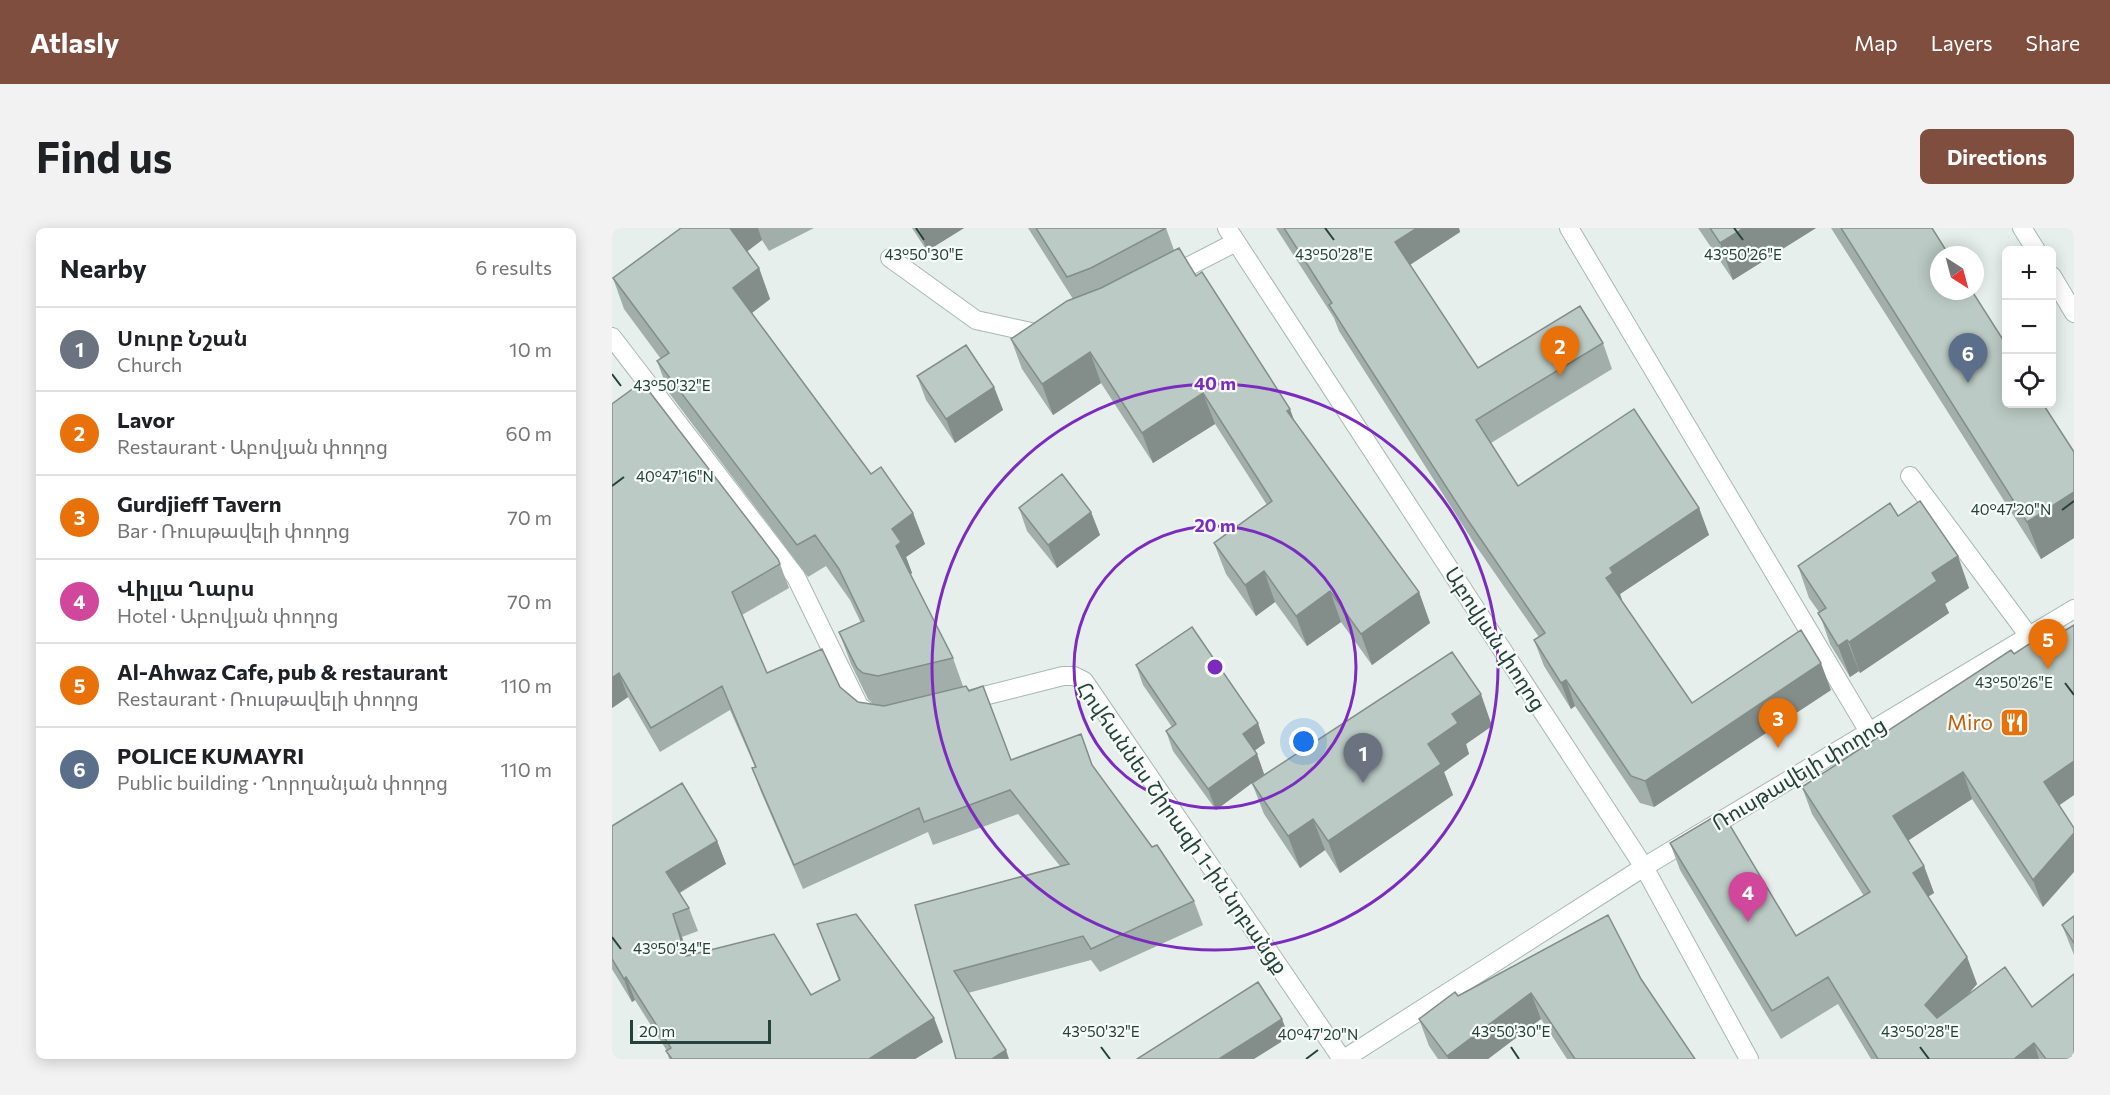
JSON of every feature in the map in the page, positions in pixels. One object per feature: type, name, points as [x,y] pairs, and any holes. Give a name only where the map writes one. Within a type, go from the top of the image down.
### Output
[{"type":"street","points":[[2022,228],[2033,246]]},
{"type":"street","points":[[1576,231],[1869,732]]},
{"type":"street","points":[[1156,283],[1231,235]]},
{"type":"street","name":"Աբովյան փողոց","points":[[1231,235],[1644,867],[1749,1059]]},
{"type":"street","points":[[890,258],[976,320],[1040,334],[1062,326]]},
{"type":"street","points":[[2062,283],[2074,313]]},
{"type":"street","points":[[612,337],[796,577],[859,706],[869,715],[890,719]]},
{"type":"street","points":[[1910,476],[2029,636]]},
{"type":"street","name":"Ռուսթավելի փողոց","points":[[1343,1059],[1644,867],[2074,609]]},
{"type":"street","name":"Հովհաննես Շիրազի 1-ին նրբանցք","points":[[947,705],[1063,676],[1074,676],[1084,681],[1343,1059]]},
{"type":"building","points":[[681,228],[730,228],[759,268],[733,288],[871,474],[881,467],[913,513],[892,529],[901,542],[896,546],[953,658],[878,676],[863,673],[857,668],[839,632],[864,621],[839,569],[815,535],[797,545],[657,361],[669,353],[613,278]]},
{"type":"building","points":[[1036,228],[1166,228],[1091,268],[1067,277]]},
{"type":"building","points":[[1284,228],[1417,228],[1395,242],[1478,368],[1580,306],[1603,343],[1476,420],[1518,486],[1634,409],[1699,508],[1610,568],[1613,573],[1606,578],[1692,703],[1801,630],[1821,663],[1645,781],[1631,776],[1566,680],[1561,683],[1534,640],[1545,633],[1467,519],[1329,305],[1332,303]]},
{"type":"building","points":[[1710,228],[1744,228],[1720,243]]},
{"type":"building","points":[[1841,228],[1932,228],[1943,246],[1930,246],[1930,300],[1978,300],[2002,338],[2002,408],[2046,408],[2074,452],[2074,492],[2027,522]]},
{"type":"building","points":[[1179,248],[1196,276],[1202,272],[1290,409],[1287,411],[1419,592],[1361,634],[1330,591],[1296,616],[1264,571],[1245,585],[1214,543],[1272,501],[1203,393],[1142,433],[1090,352],[1042,384],[1011,339],[1067,301],[1101,288]]},
{"type":"building","points":[[966,345],[994,387],[946,419],[917,376]]},
{"type":"building","points":[[642,382],[778,559],[780,564],[732,592],[767,673],[822,649],[840,687],[858,702],[884,706],[966,686],[969,691],[983,686],[1011,760],[1081,734],[1092,765],[1152,847],[1157,845],[1194,901],[1091,949],[1083,936],[954,971],[1006,1050],[992,1059],[956,1059],[915,905],[1069,864],[1010,790],[924,822],[919,808],[794,865],[752,768],[756,767],[722,686],[651,728],[619,673],[612,678],[612,404]]},
{"type":"building","points":[[1062,474],[1091,512],[1048,545],[1019,508]]},
{"type":"building","points":[[1920,501],[1958,556],[1932,573],[1937,581],[1849,642],[1847,640],[1838,646],[1818,613],[1826,608],[1798,566],[1890,503],[1898,516]]},
{"type":"building","points":[[2074,625],[2074,761],[2044,782],[2074,828],[2074,833],[2033,880],[1963,772],[1893,816],[1924,866],[1913,873],[1967,957],[1925,1005],[1937,1018],[2005,967],[2032,1007],[2074,974],[2074,1055],[2069,1059],[2046,1059],[2034,1043],[2014,1059],[1878,1059],[1828,977],[1772,1011],[1670,843],[1722,812],[1796,936],[1870,892],[1802,787],[2011,650],[2014,654],[2057,626],[2061,633]]},
{"type":"building","points":[[1192,627],[1258,723],[1243,734],[1257,754],[1208,789],[1166,731],[1176,724],[1136,665]]},
{"type":"building","points":[[1452,652],[1481,694],[1452,714],[1458,723],[1428,744],[1441,764],[1328,841],[1313,819],[1288,836],[1252,783]]},
{"type":"building","points":[[682,783],[717,841],[666,872],[689,908],[673,914],[686,956],[774,934],[811,995],[840,980],[817,924],[856,914],[934,1018],[869,1059],[672,1059],[666,1051],[671,1048],[612,959],[612,826]]},
{"type":"building","points":[[1608,915],[1641,979],[1695,1059],[1575,1059],[1531,993],[1447,1056],[1419,1019],[1455,992],[1458,996]]},
{"type":"building","points":[[2074,916],[2074,943],[2062,925]]},
{"type":"building","points":[[1258,982],[1282,1019],[1219,1059],[1137,1059]]},
{"type":"place","name":"Lavor","points":[[1560,376]]},
{"type":"place","name":"POLICE KUMAYRI","points":[[1968,383]]},
{"type":"place","name":"Al-Ahwaz Cafe, pub & restaurant","points":[[2048,669]]},
{"type":"place","name":"Miro","points":[[2014,723]]},
{"type":"place","name":"Gurdjieff Tavern","points":[[1778,748]]},
{"type":"place","name":"Սուրբ Նշան","points":[[1363,783]]},
{"type":"place","name":"Վիլլա Ղարս","points":[[1748,922]]}]
